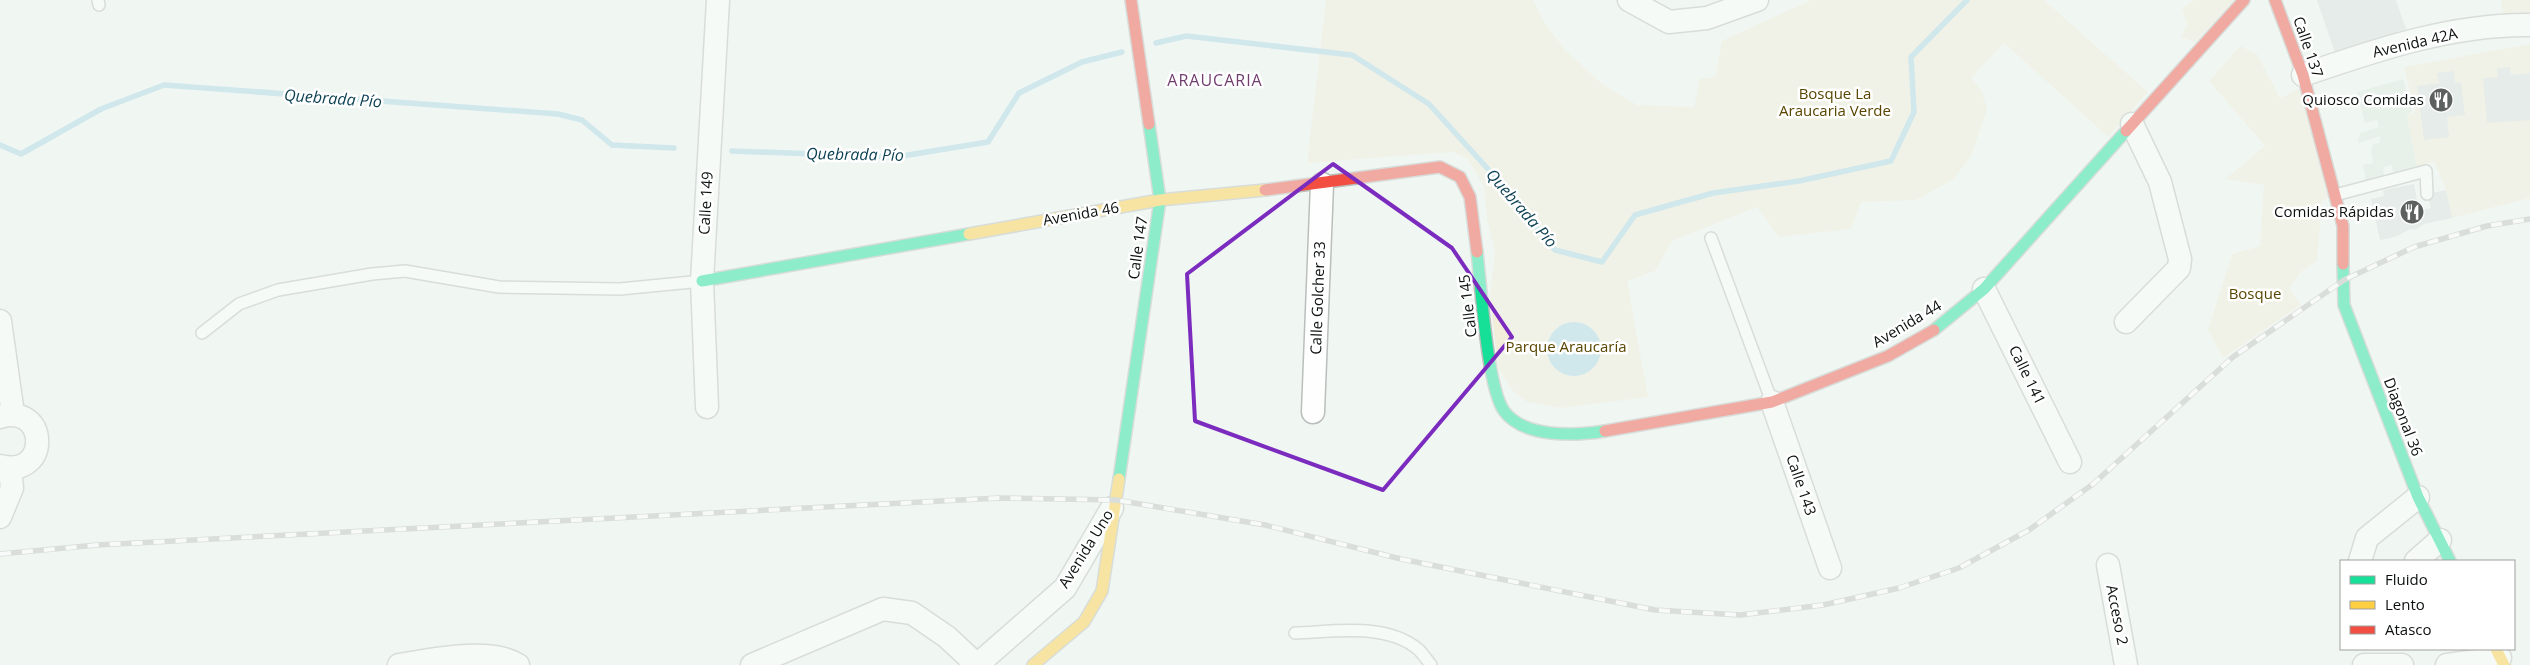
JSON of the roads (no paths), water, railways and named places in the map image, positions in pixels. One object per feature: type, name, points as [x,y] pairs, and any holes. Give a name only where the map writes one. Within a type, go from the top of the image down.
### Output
[{"type":"street","name":"Calle 147","points":[[1116,500],[1160,200],[1130,0]]},
{"type":"street","points":[[1629,0],[1668,22],[1707,18],[1757,0]]},
{"type":"street","name":"Avenida 44","points":[[1519,425],[1550,433],[1598,432],[1772,402],[1888,356],[1940,326],[1984,289],[2244,0]]},
{"type":"street","name":"Calle 137","points":[[2275,0],[2303,75],[2343,226],[2344,280]]},
{"type":"street","name":"Calle 149","points":[[707,407],[702,281],[722,1]]},
{"type":"street","name":"Avenida 42A","points":[[2303,75],[2357,57],[2429,37],[2504,25],[2530,26]]},
{"type":"street","points":[[2126,322],[2179,268],[2180,260],[2160,182],[2132,124]]},
{"type":"street","name":"Avenida 46","points":[[702,281],[1160,200],[1322,184],[1440,168],[1460,177]]},
{"type":"street","name":"Calle 145","points":[[1460,177],[1470,198],[1492,379],[1502,410],[1519,425]]},
{"type":"street","name":"Calle Golcher 33","points":[[1313,412],[1322,184]]},
{"type":"street","name":"Diagonal 36","points":[[2344,280],[2344,305],[2418,497],[2450,560]]},
{"type":"street","name":"Calle 141","points":[[1984,289],[2070,462]]},
{"type":"street","points":[[0,322],[6,416],[24,418],[33,426],[37,442],[32,459],[22,466],[5,467],[12,488],[0,518]]},
{"type":"street","name":"Calle 143","points":[[1772,402],[1830,568]]},
{"type":"street","points":[[2360,560],[2366,538],[2418,497]]},
{"type":"street","name":"Avenida Uno","points":[[977,665],[1065,588],[1116,500]]},
{"type":"street","name":"Avenida Uno","points":[[1033,665],[1084,622],[1102,591],[1116,500]]},
{"type":"street","points":[[2417,560],[2440,540]]},
{"type":"street","name":"Acceso 2","points":[[2108,565],[2126,665]]},
{"type":"street","points":[[752,665],[883,609],[912,613],[947,637],[977,665]]},
{"type":"street","points":[[399,665],[433,659],[477,655],[514,664]]},
{"type":"street","points":[[2447,665],[2500,657]]},
{"type":"street","points":[[2369,659],[2402,665]]},
{"type":"lane","points":[[2335,195],[2426,170],[2428,194]]},
{"type":"lane","points":[[1711,238],[1772,402]]},
{"type":"lane","points":[[202,332],[239,304],[270,293],[372,274],[406,271],[499,287],[620,289],[702,281]]},
{"type":"lane","points":[[1295,633],[1377,632],[1399,638],[1418,650],[1431,665]]},
{"type":"water","points":[[1574,322],[1584,324],[1593,330],[1599,339],[1601,349],[1599,359],[1593,368],[1584,374],[1574,376],[1564,374],[1555,368],[1549,359],[1547,349],[1549,339],[1555,330],[1564,324]]},
{"type":"waterway","name":"Quebrada Pío","points":[[1156,43],[1186,36],[1352,55],[1429,104],[1507,190],[1555,250],[1602,262],[1635,215],[1713,193],[1799,181],[1891,161],[1914,112],[1911,57],[1967,0]]},
{"type":"waterway","name":"Quebrada Pío","points":[[732,151],[896,157],[988,142],[1019,93],[1082,62],[1122,52]]},
{"type":"waterway","name":"Quebrada Pío","points":[[0,145],[21,154],[101,109],[164,85],[558,114],[582,120],[612,145],[674,148]]},
{"type":"railway","points":[[0,554],[97,545],[999,498],[1116,500],[1265,525],[1401,559],[1655,610],[1740,615],[1823,605],[1899,588],[1959,568],[2029,530],[2093,484],[2233,357],[2344,280],[2414,247],[2487,226],[2530,219]]},
{"type":"place","name":"Quiosco Comidas","points":[[2441,100]]},
{"type":"place","name":"Comidas Rápidas","points":[[2412,212]]},
{"type":"district","name":"ARAUCARIA","points":[[1215,80]]},
{"type":"park label","name":"Bosque La Araucaria Verde","points":[[1835,102]]},
{"type":"park label","name":"Bosque","points":[[2255,294]]},
{"type":"park label","name":"Parque Araucaría","points":[[1566,347]]}]
